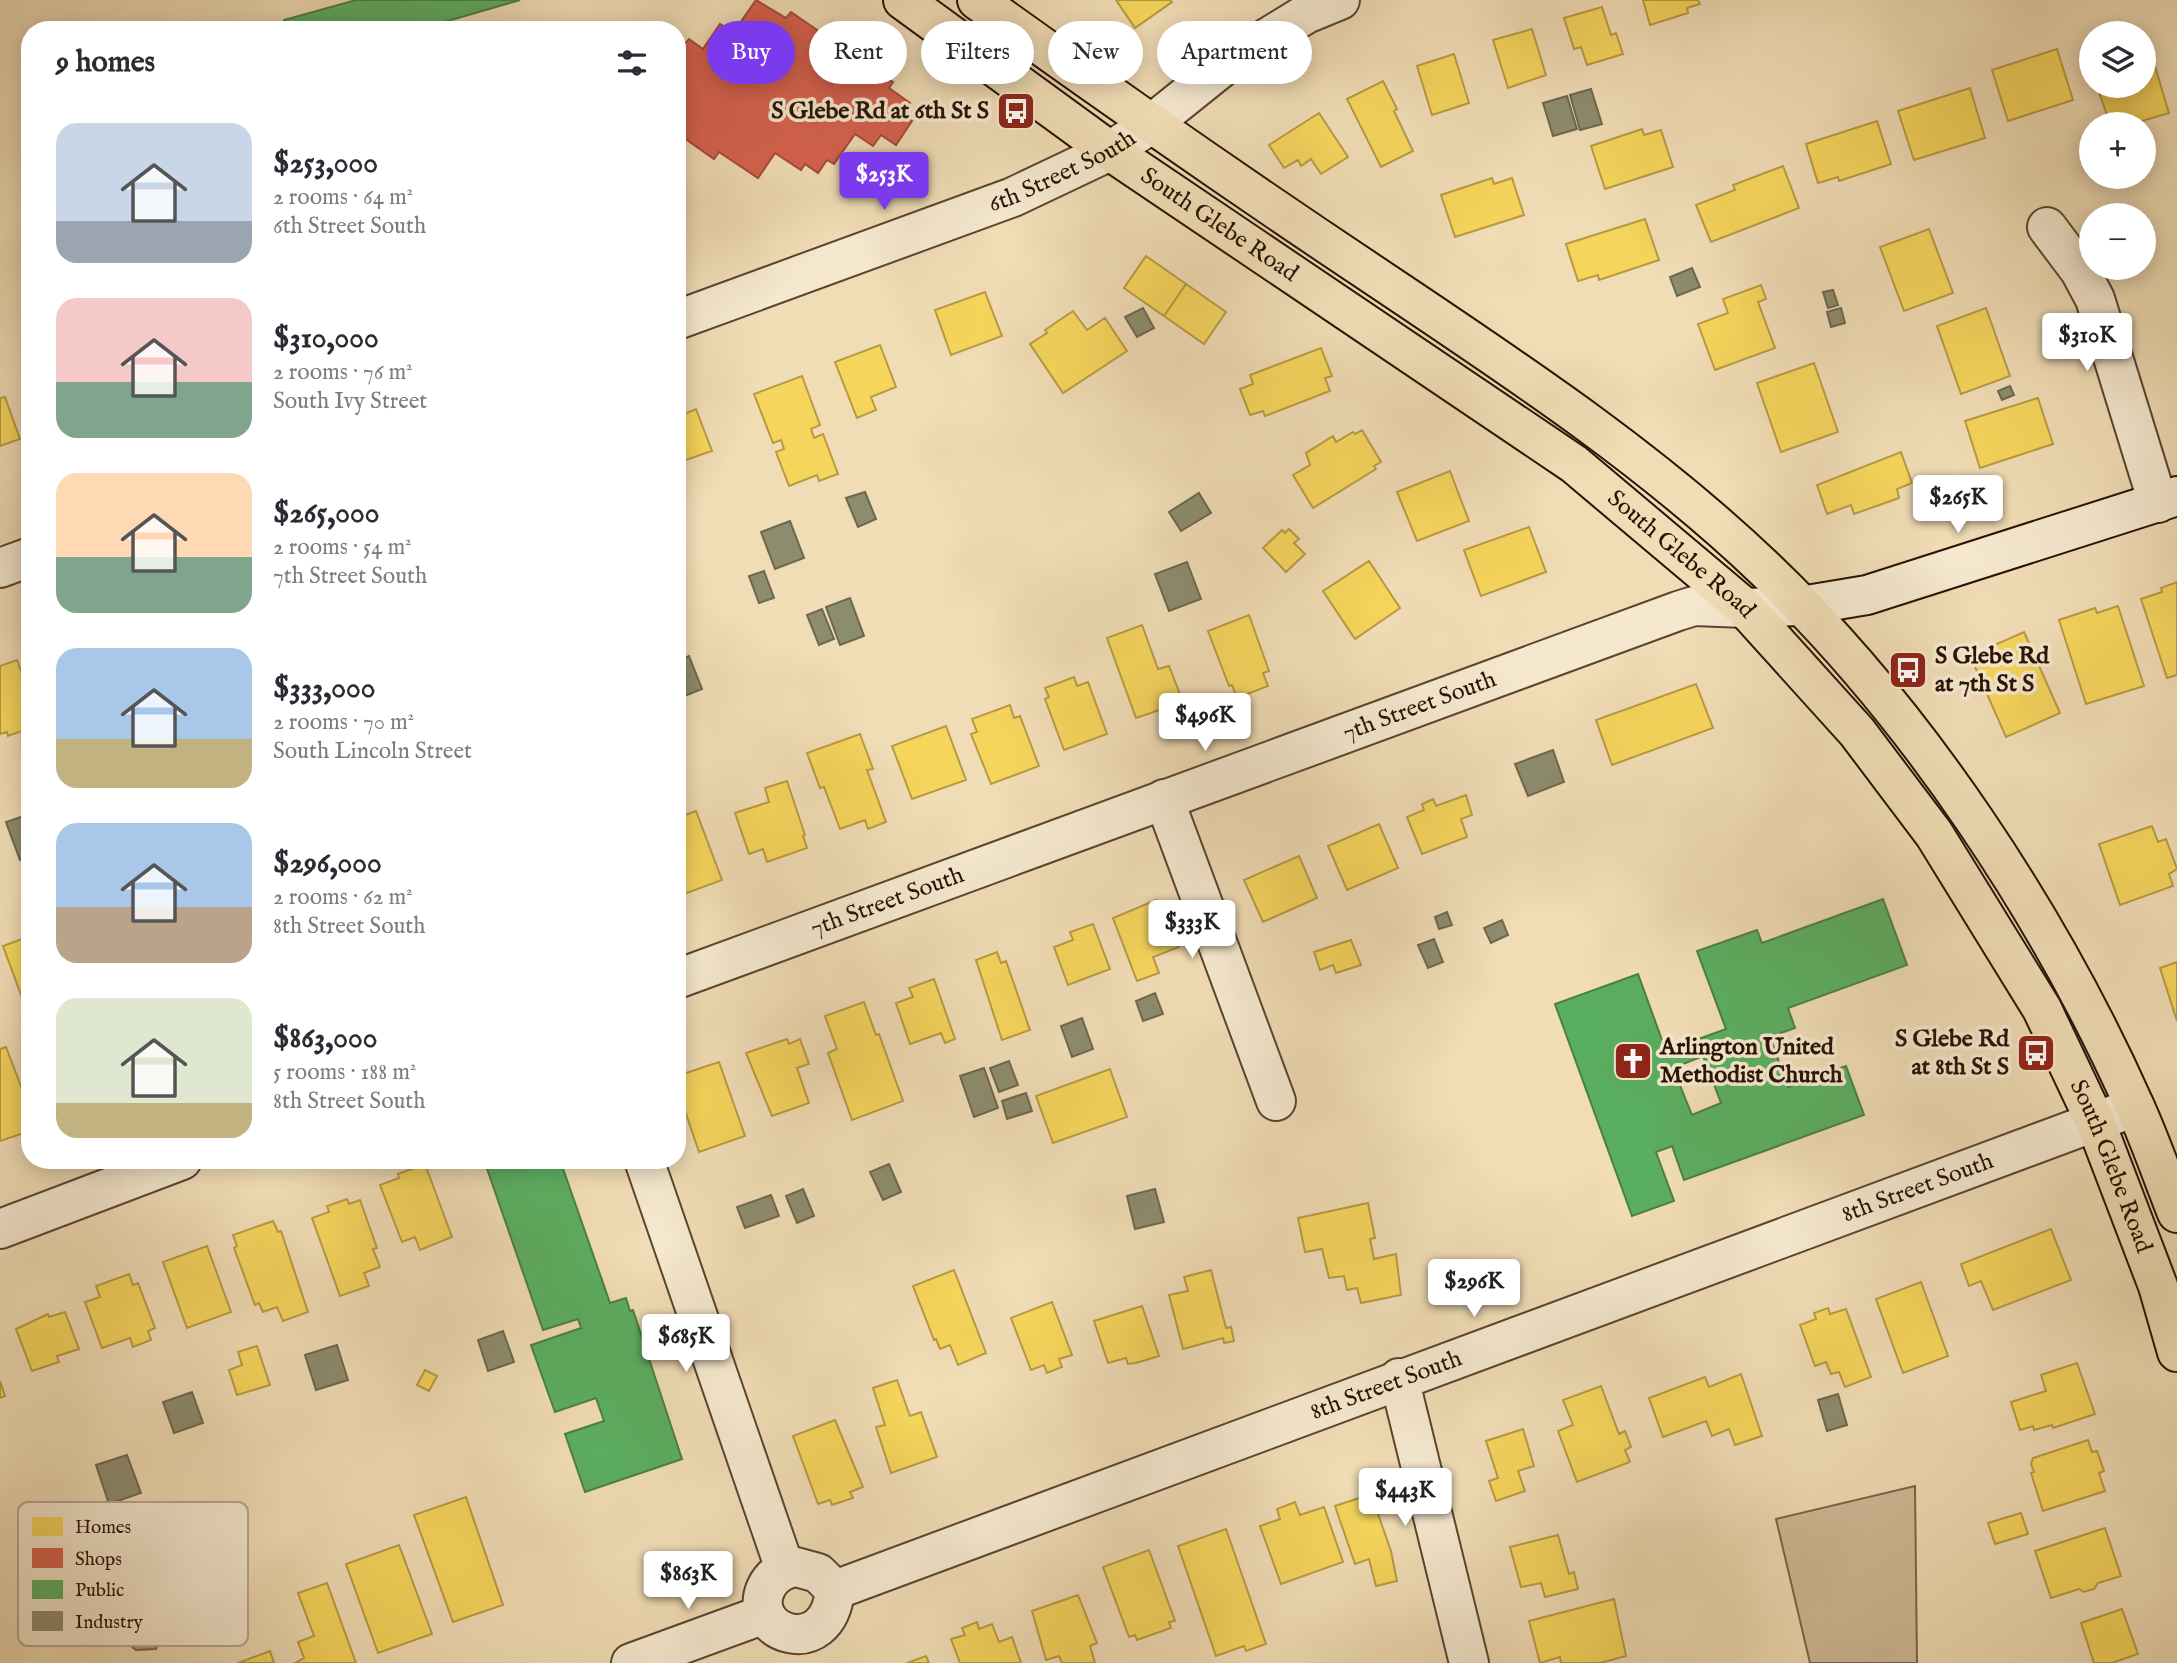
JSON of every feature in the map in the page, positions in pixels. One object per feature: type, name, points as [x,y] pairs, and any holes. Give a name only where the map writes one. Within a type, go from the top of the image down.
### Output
[{"type":"main road","name":"South Glebe Road","points":[[903,0],[1110,151],[1574,464],[1745,608],[1857,732],[1934,834],[2042,1009],[2095,1121],[2158,1286],[2177,1352]]},
{"type":"main road","name":"South Glebe Road","points":[[977,0],[1150,125],[1466,337],[1606,436],[1764,568],[1801,606],[1888,706],[1968,810],[2055,950],[2135,1107],[2177,1213]]},
{"type":"street","name":"6th Street South","points":[[686,317],[1013,197],[1110,151],[1150,125],[1231,60],[1306,14],[1340,0]]},
{"type":"street","points":[[2047,227],[2080,271],[2095,299],[2167,499]]},
{"type":"street","name":"7th Street South","points":[[686,976],[1694,606],[1801,606],[1867,595],[2167,499]]},
{"type":"street","points":[[0,568],[21,560]]},
{"type":"street","points":[[1164,799],[1276,1101]]},
{"type":"street","name":"8th Street South","points":[[835,1590],[1399,1378],[2135,1107]]},
{"type":"street","points":[[0,1229],[158,1169]]},
{"type":"street","points":[[647,1169],[785,1569]]},
{"type":"street","points":[[1399,1378],[1469,1663]]},
{"type":"street","points":[[808,1568],[818,1573],[835,1590],[832,1612],[817,1648],[801,1637],[779,1632],[765,1614],[764,1593],[776,1575],[785,1569],[808,1568]]},
{"type":"street","points":[[631,1663],[765,1614]]},
{"type":"shaded area","points":[[1915,1486],[1917,1663],[1810,1663],[1776,1519]]},
{"type":"water","points":[[157,1646],[156,1649],[136,1650],[132,1647]]},
{"type":"building: Homes","points":[[1116,0],[1172,2],[1143,22],[1130,21]]},
{"type":"building: Homes","points":[[1643,0],[1698,0],[1700,4],[1687,8],[1688,13],[1650,25]]},
{"type":"building: Homes","points":[[1602,7],[1611,35],[1616,33],[1623,54],[1587,65],[1581,47],[1574,49],[1564,18]]},
{"type":"building: Homes","points":[[1532,29],[1546,75],[1508,88],[1493,40]]},
{"type":"building: Homes","points":[[2057,49],[2073,100],[2008,121],[1992,70]]},
{"type":"building: Homes","points":[[1454,54],[1469,103],[1432,115],[1417,66]]},
{"type":"building: Homes","points":[[2156,70],[2169,113],[2156,117],[2156,112],[2106,112],[2101,98],[2156,98]]},
{"type":"building: Homes","points":[[1383,81],[1413,151],[1381,167],[1347,99]]},
{"type":"building: Homes","points":[[1970,88],[1985,138],[1914,160],[1898,111]]},
{"type":"building: Homes","points":[[1319,113],[1348,157],[1321,174],[1311,159],[1301,166],[1298,160],[1284,168],[1269,145]]},
{"type":"building: Homes","points":[[1877,121],[1891,164],[1839,181],[1838,177],[1818,183],[1806,144]]},
{"type":"building: Homes","points":[[1642,129],[1644,135],[1661,130],[1673,167],[1605,189],[1591,146]]},
{"type":"building: Homes","points":[[1783,166],[1799,208],[1711,242],[1696,205],[1735,190],[1733,185]]},
{"type":"building: Homes","points":[[1492,178],[1494,184],[1512,178],[1524,215],[1455,237],[1441,195]]},
{"type":"building: Homes","points":[[1645,219],[1659,260],[1599,280],[1598,275],[1578,281],[1566,244]]},
{"type":"building: Homes","points":[[1929,229],[1953,293],[1904,311],[1880,247]]},
{"type":"building: Homes","points":[[1146,256],[1186,284],[1164,316],[1124,288]]},
{"type":"building: Homes","points":[[1186,284],[1226,312],[1204,344],[1164,316]]},
{"type":"building: Homes","points":[[1761,285],[1766,299],[1758,302],[1775,348],[1715,370],[1698,324],[1728,313],[1723,299]]},
{"type":"building: Homes","points":[[985,292],[1002,336],[951,355],[935,310]]},
{"type":"building: Homes","points":[[1986,308],[2010,376],[1961,394],[1937,326]]},
{"type":"building: Homes","points":[[1073,311],[1087,330],[1105,318],[1127,351],[1063,393],[1030,344]]},
{"type":"building: Homes","points":[[880,345],[896,387],[871,397],[876,410],[857,418],[835,362]]},
{"type":"building: Homes","points":[[1321,348],[1332,376],[1325,378],[1330,391],[1265,416],[1263,411],[1250,415],[1240,389],[1253,384],[1250,375]]},
{"type":"building: Homes","points":[[1814,363],[1838,432],[1781,452],[1757,383]]},
{"type":"building: Homes","points":[[802,376],[820,425],[811,429],[814,438],[823,434],[838,474],[819,481],[817,475],[789,486],[776,452],[784,449],[781,440],[773,443],[754,394]]},
{"type":"building: Homes","points":[[5,397],[20,439],[0,446],[0,398]]},
{"type":"building: Homes","points":[[2038,398],[2053,444],[1980,468],[1965,421]]},
{"type":"building: Homes","points":[[696,409],[712,451],[686,460],[686,413]]},
{"type":"building: Homes","points":[[1362,430],[1381,462],[1374,466],[1376,469],[1313,508],[1293,475],[1310,465],[1306,453],[1333,436],[1336,442]]},
{"type":"building: Homes","points":[[1901,452],[1912,483],[1897,489],[1899,498],[1854,514],[1851,505],[1827,514],[1817,485]]},
{"type":"building: Homes","points":[[1450,471],[1469,521],[1417,541],[1397,492]]},
{"type":"building: Homes","points":[[1529,527],[1546,572],[1481,596],[1464,550]]},
{"type":"building: Homes","points":[[1289,529],[1299,539],[1294,543],[1305,554],[1286,572],[1263,548],[1282,530],[1285,533]]},
{"type":"building: Homes","points":[[1369,561],[1400,608],[1355,639],[1323,591]]},
{"type":"building: Homes","points":[[2177,582],[2177,675],[2167,678],[2141,599],[2162,592],[2161,588]]},
{"type":"building: Homes","points":[[2118,606],[2144,686],[2086,704],[2059,620],[2095,608],[2097,613]]},
{"type":"building: Homes","points":[[1249,615],[1269,671],[1263,673],[1268,686],[1237,698],[1232,685],[1229,686],[1208,631]]},
{"type":"building: Homes","points":[[1142,625],[1158,669],[1169,666],[1183,702],[1136,718],[1107,638]]},
{"type":"building: Homes","points":[[2024,632],[2060,713],[2006,737],[1972,660],[1992,652],[1990,647]]},
{"type":"building: Homes","points":[[17,660],[21,671],[21,731],[8,736],[7,732],[0,734],[0,666]]},
{"type":"building: Homes","points":[[1074,677],[1077,686],[1088,682],[1107,734],[1064,750],[1045,699],[1049,697],[1045,688]]},
{"type":"building: Homes","points":[[1696,684],[1713,728],[1612,765],[1596,720]]},
{"type":"building: Homes","points":[[1010,705],[1014,718],[1020,716],[1039,766],[991,784],[971,734],[977,732],[972,719]]},
{"type":"building: Homes","points":[[946,726],[966,780],[912,799],[892,746]]},
{"type":"building: Homes","points":[[860,734],[873,769],[867,770],[886,822],[868,829],[865,820],[840,829],[807,753]]},
{"type":"building: Homes","points":[[787,781],[807,848],[767,862],[763,849],[749,854],[735,813],[769,802],[765,788]]},
{"type":"building: Homes","points":[[1466,795],[1472,815],[1461,819],[1467,837],[1422,854],[1407,817],[1424,810],[1422,804],[1433,799],[1436,806]]},
{"type":"building: Homes","points":[[696,811],[722,880],[686,893],[686,815]]},
{"type":"building: Homes","points":[[1379,824],[1398,868],[1347,890],[1328,846]]},
{"type":"building: Homes","points":[[2152,826],[2158,842],[2166,839],[2177,869],[2169,874],[2173,886],[2120,905],[2099,844]]},
{"type":"building: Homes","points":[[1299,856],[1317,898],[1263,922],[1244,880]]},
{"type":"building: Homes","points":[[1156,900],[1161,909],[1165,908],[1179,947],[1153,957],[1159,973],[1137,981],[1113,918]]},
{"type":"building: Homes","points":[[1093,924],[1110,969],[1068,985],[1054,947],[1073,940],[1070,932]]},
{"type":"building: Homes","points":[[21,939],[21,995],[3,946]]},
{"type":"building: Homes","points":[[1351,940],[1361,965],[1336,973],[1333,965],[1320,970],[1314,952]]},
{"type":"building: Homes","points":[[997,952],[1001,963],[1006,961],[1030,1030],[1002,1040],[976,960]]},
{"type":"building: Homes","points":[[2177,962],[2177,1021],[2160,968]]},
{"type":"building: Homes","points":[[934,979],[955,1039],[945,1043],[941,1033],[910,1044],[896,1003],[913,997],[909,988]]},
{"type":"building: Homes","points":[[864,1002],[876,1035],[879,1034],[903,1101],[852,1120],[828,1053],[837,1049],[825,1016]]},
{"type":"building: Homes","points":[[787,1039],[789,1044],[800,1039],[809,1064],[797,1068],[809,1103],[772,1116],[746,1053]]},
{"type":"building: Homes","points":[[6,1047],[21,1086],[21,1134],[0,1141],[0,1049]]},
{"type":"building: Homes","points":[[719,1062],[745,1136],[699,1152],[686,1114],[686,1073]]},
{"type":"building: Homes","points":[[1110,1069],[1127,1117],[1053,1143],[1036,1096]]},
{"type":"building: Homes","points":[[412,1169],[427,1169],[452,1237],[420,1250],[415,1237],[402,1242],[380,1185],[399,1178],[398,1174]]},
{"type":"building: Homes","points":[[347,1199],[349,1204],[360,1200],[377,1248],[373,1249],[380,1267],[364,1273],[369,1286],[340,1296],[312,1218],[329,1212],[327,1206]]},
{"type":"building: Homes","points":[[1368,1203],[1375,1238],[1370,1239],[1374,1259],[1396,1254],[1401,1295],[1361,1303],[1357,1288],[1347,1290],[1344,1276],[1329,1278],[1322,1249],[1305,1252],[1298,1218]]},
{"type":"building: Homes","points":[[273,1221],[278,1232],[281,1231],[308,1312],[283,1321],[277,1307],[263,1312],[259,1303],[255,1305],[234,1248],[237,1246],[233,1235]]},
{"type":"building: Homes","points":[[2051,1229],[2071,1280],[1993,1310],[1981,1281],[1969,1286],[1961,1264]]},
{"type":"building: Homes","points":[[207,1246],[231,1312],[187,1328],[163,1262]]},
{"type":"building: Homes","points":[[954,1270],[986,1353],[958,1365],[950,1345],[940,1349],[936,1339],[934,1340],[913,1286]]},
{"type":"building: Homes","points":[[1211,1270],[1226,1328],[1231,1327],[1234,1341],[1224,1343],[1223,1338],[1183,1349],[1169,1295],[1188,1291],[1184,1277]]},
{"type":"building: Homes","points":[[129,1274],[133,1285],[138,1283],[155,1328],[148,1331],[151,1340],[133,1347],[130,1338],[102,1348],[85,1302],[100,1297],[96,1286]]},
{"type":"building: Homes","points":[[1921,1282],[1948,1356],[1903,1373],[1876,1299]]},
{"type":"building: Homes","points":[[1052,1302],[1072,1355],[1059,1359],[1062,1367],[1047,1373],[1044,1365],[1031,1370],[1011,1318]]},
{"type":"building: Homes","points":[[1142,1306],[1159,1356],[1136,1363],[1128,1364],[1126,1358],[1108,1363],[1094,1321]]},
{"type":"building: Homes","points":[[1828,1308],[1830,1314],[1846,1309],[1871,1377],[1845,1387],[1839,1372],[1831,1374],[1826,1362],[1815,1366],[1800,1325],[1816,1319],[1814,1313]]},
{"type":"building: Homes","points":[[65,1312],[79,1349],[57,1356],[59,1362],[32,1371],[16,1329],[48,1314],[49,1317]]},
{"type":"building: Homes","points":[[257,1346],[270,1385],[237,1395],[229,1370],[242,1365],[238,1352]]},
{"type":"building: Homes","points":[[2077,1363],[2095,1414],[2053,1428],[2052,1425],[2034,1430],[2033,1426],[2020,1430],[2011,1402],[2046,1391],[2041,1375]]},
{"type":"building: Homes","points":[[425,1370],[437,1376],[429,1391],[417,1385]]},
{"type":"building: Homes","points":[[1741,1374],[1762,1436],[1735,1445],[1729,1429],[1712,1436],[1706,1421],[1663,1437],[1649,1398],[1705,1377],[1709,1387]]},
{"type":"building: Homes","points":[[897,1380],[910,1416],[921,1412],[937,1457],[891,1473],[876,1427],[885,1425],[873,1388]]},
{"type":"building: Homes","points":[[0,1381],[5,1396],[0,1398]]},
{"type":"building: Homes","points":[[1601,1386],[1619,1434],[1625,1431],[1631,1447],[1625,1450],[1630,1462],[1577,1482],[1558,1431],[1573,1425],[1563,1400]]},
{"type":"building: Homes","points":[[835,1420],[863,1487],[850,1492],[853,1498],[832,1505],[830,1500],[818,1504],[793,1436]]},
{"type":"building: Homes","points":[[1523,1429],[1534,1466],[1518,1471],[1525,1491],[1496,1501],[1489,1481],[1498,1478],[1486,1441]]},
{"type":"building: Homes","points":[[2088,1440],[2092,1452],[2097,1451],[2104,1471],[2099,1473],[2105,1491],[2043,1511],[2031,1473],[2034,1472],[2031,1464],[2033,1458]]},
{"type":"building: Homes","points":[[1371,1494],[1391,1551],[1397,1581],[1376,1586],[1369,1559],[1355,1564],[1335,1506]]},
{"type":"building: Homes","points":[[466,1497],[503,1605],[453,1622],[414,1515]]},
{"type":"building: Homes","points":[[1295,1502],[1300,1515],[1324,1507],[1343,1562],[1281,1584],[1260,1526],[1280,1519],[1277,1509]]},
{"type":"building: Homes","points":[[2021,1513],[2028,1534],[1995,1544],[1988,1523]]},
{"type":"building: Homes","points":[[2105,1528],[2121,1576],[2098,1583],[2094,1589],[2084,1592],[2079,1589],[2051,1598],[2035,1551]]},
{"type":"building: Homes","points":[[1226,1529],[1266,1644],[1246,1651],[1244,1646],[1216,1656],[1178,1546]]},
{"type":"building: Homes","points":[[1558,1535],[1569,1574],[1574,1572],[1578,1589],[1545,1597],[1541,1583],[1521,1587],[1510,1547]]},
{"type":"building: Homes","points":[[399,1545],[432,1634],[378,1653],[346,1564]]},
{"type":"building: Homes","points":[[1149,1550],[1175,1621],[1169,1622],[1171,1628],[1137,1640],[1135,1635],[1129,1637],[1103,1567]]},
{"type":"building: Homes","points":[[327,1583],[356,1663],[295,1663],[304,1658],[298,1642],[314,1636],[298,1593]]},
{"type":"building: Homes","points":[[1078,1595],[1097,1643],[1090,1646],[1095,1663],[1062,1663],[1059,1656],[1046,1660],[1032,1611]]},
{"type":"building: Homes","points":[[1614,1599],[1626,1656],[1600,1663],[1561,1663],[1560,1657],[1540,1663],[1529,1621]]},
{"type":"building: Homes","points":[[2122,1609],[2138,1654],[2112,1663],[2094,1663],[2081,1623]]},
{"type":"building: Homes","points":[[977,1622],[979,1629],[992,1624],[999,1642],[1012,1637],[1021,1663],[960,1663],[951,1639],[965,1635],[962,1628]]},
{"type":"building: Homes","points":[[270,1651],[274,1663],[238,1663]]},
{"type":"building: Homes","points":[[926,1656],[929,1663],[907,1663]]},
{"type":"building: Shops","points":[[756,0],[786,18],[791,12],[809,24],[809,84],[892,84],[889,88],[910,103],[902,114],[912,121],[896,145],[881,135],[873,146],[855,134],[834,164],[827,160],[818,173],[805,164],[801,170],[775,153],[758,178],[719,152],[714,159],[686,139],[686,42],[689,39],[703,49],[707,43],[707,84],[795,84],[795,21],[741,21]]},
{"type":"building: Public","points":[[356,0],[520,0],[448,21],[284,20]]},
{"type":"building: Public","name":"Arlington United Methodist Church","points":[[1883,899],[1907,965],[1788,1008],[1795,1028],[1770,1037],[1788,1087],[1846,1066],[1864,1115],[1684,1180],[1672,1146],[1656,1152],[1674,1201],[1632,1216],[1555,1004],[1638,974],[1666,1051],[1726,1029],[1697,951],[1757,930],[1762,943]],"holes":[[[1703,1056],[1721,1103],[1692,1115],[1673,1068]]]},
{"type":"building: Public","points":[[487,1169],[563,1169],[610,1303],[626,1298],[630,1311],[633,1310],[682,1459],[585,1492],[565,1434],[604,1421],[596,1398],[555,1412],[531,1345],[581,1328],[578,1319],[543,1330]]},
{"type":"building: Industry","points":[[1591,89],[1602,124],[1580,130],[1570,95]]},
{"type":"building: Industry","points":[[1567,96],[1577,129],[1553,136],[1543,103]]},
{"type":"building: Industry","points":[[1692,268],[1700,287],[1677,296],[1670,277]]},
{"type":"building: Industry","points":[[1833,290],[1838,305],[1828,308],[1823,292]]},
{"type":"building: Industry","points":[[1143,308],[1154,328],[1137,337],[1125,317]]},
{"type":"building: Industry","points":[[1841,308],[1845,323],[1831,327],[1827,312]]},
{"type":"building: Industry","points":[[2010,386],[2014,395],[2002,400],[1998,391]]},
{"type":"building: Industry","points":[[865,492],[876,519],[858,527],[846,498]]},
{"type":"building: Industry","points":[[1199,493],[1211,513],[1181,531],[1169,512]]},
{"type":"building: Industry","points":[[790,521],[804,558],[775,569],[761,532]]},
{"type":"building: Industry","points":[[1187,562],[1201,599],[1169,611],[1155,574]]},
{"type":"building: Industry","points":[[764,571],[774,598],[759,603],[749,576]]},
{"type":"building: Industry","points":[[850,598],[864,636],[840,645],[826,607]]},
{"type":"building: Industry","points":[[822,609],[834,639],[819,645],[807,615]]},
{"type":"building: Industry","points":[[689,656],[702,689],[686,695],[686,657]]},
{"type":"building: Industry","points":[[1553,750],[1564,782],[1528,796],[1515,764]]},
{"type":"building: Industry","points":[[21,817],[20,860],[6,822]]},
{"type":"building: Industry","points":[[1447,912],[1452,925],[1439,929],[1435,917]]},
{"type":"building: Industry","points":[[1502,920],[1508,935],[1491,943],[1484,928]]},
{"type":"building: Industry","points":[[1434,939],[1443,962],[1428,968],[1418,945]]},
{"type":"building: Industry","points":[[1155,993],[1163,1014],[1143,1021],[1136,1001]]},
{"type":"building: Industry","points":[[1082,1018],[1093,1049],[1072,1057],[1061,1026]]},
{"type":"building: Industry","points":[[1009,1061],[1018,1085],[999,1092],[990,1068]]},
{"type":"building: Industry","points":[[984,1068],[998,1108],[974,1117],[960,1076]]},
{"type":"building: Industry","points":[[1026,1093],[1032,1111],[1007,1119],[1002,1101]]},
{"type":"building: Industry","points":[[889,1164],[901,1192],[883,1200],[870,1172]]},
{"type":"building: Industry","points":[[803,1189],[814,1216],[797,1223],[786,1196]]},
{"type":"building: Industry","points":[[1155,1189],[1164,1222],[1135,1229],[1127,1196]]},
{"type":"building: Industry","points":[[771,1195],[779,1216],[745,1228],[737,1207]]},
{"type":"building: Industry","points":[[503,1331],[514,1362],[488,1371],[478,1340]]},
{"type":"building: Industry","points":[[337,1345],[348,1380],[316,1390],[305,1355]]},
{"type":"building: Industry","points":[[192,1392],[203,1423],[174,1433],[163,1402]]},
{"type":"building: Industry","points":[[1838,1394],[1847,1425],[1827,1431],[1818,1400]]},
{"type":"building: Industry","points":[[127,1455],[141,1493],[108,1502],[96,1465]]},
{"type":"place","name":"S Glebe Rd at 6th St S","points":[[1016,111]]},
{"type":"place","name":"S Glebe Rd at 7th St S","points":[[1908,670]]},
{"type":"place","name":"S Glebe Rd at 8th St S","points":[[2036,1053]]},
{"type":"place","name":"Arlington United Methodist Church","points":[[1633,1061]]}]
